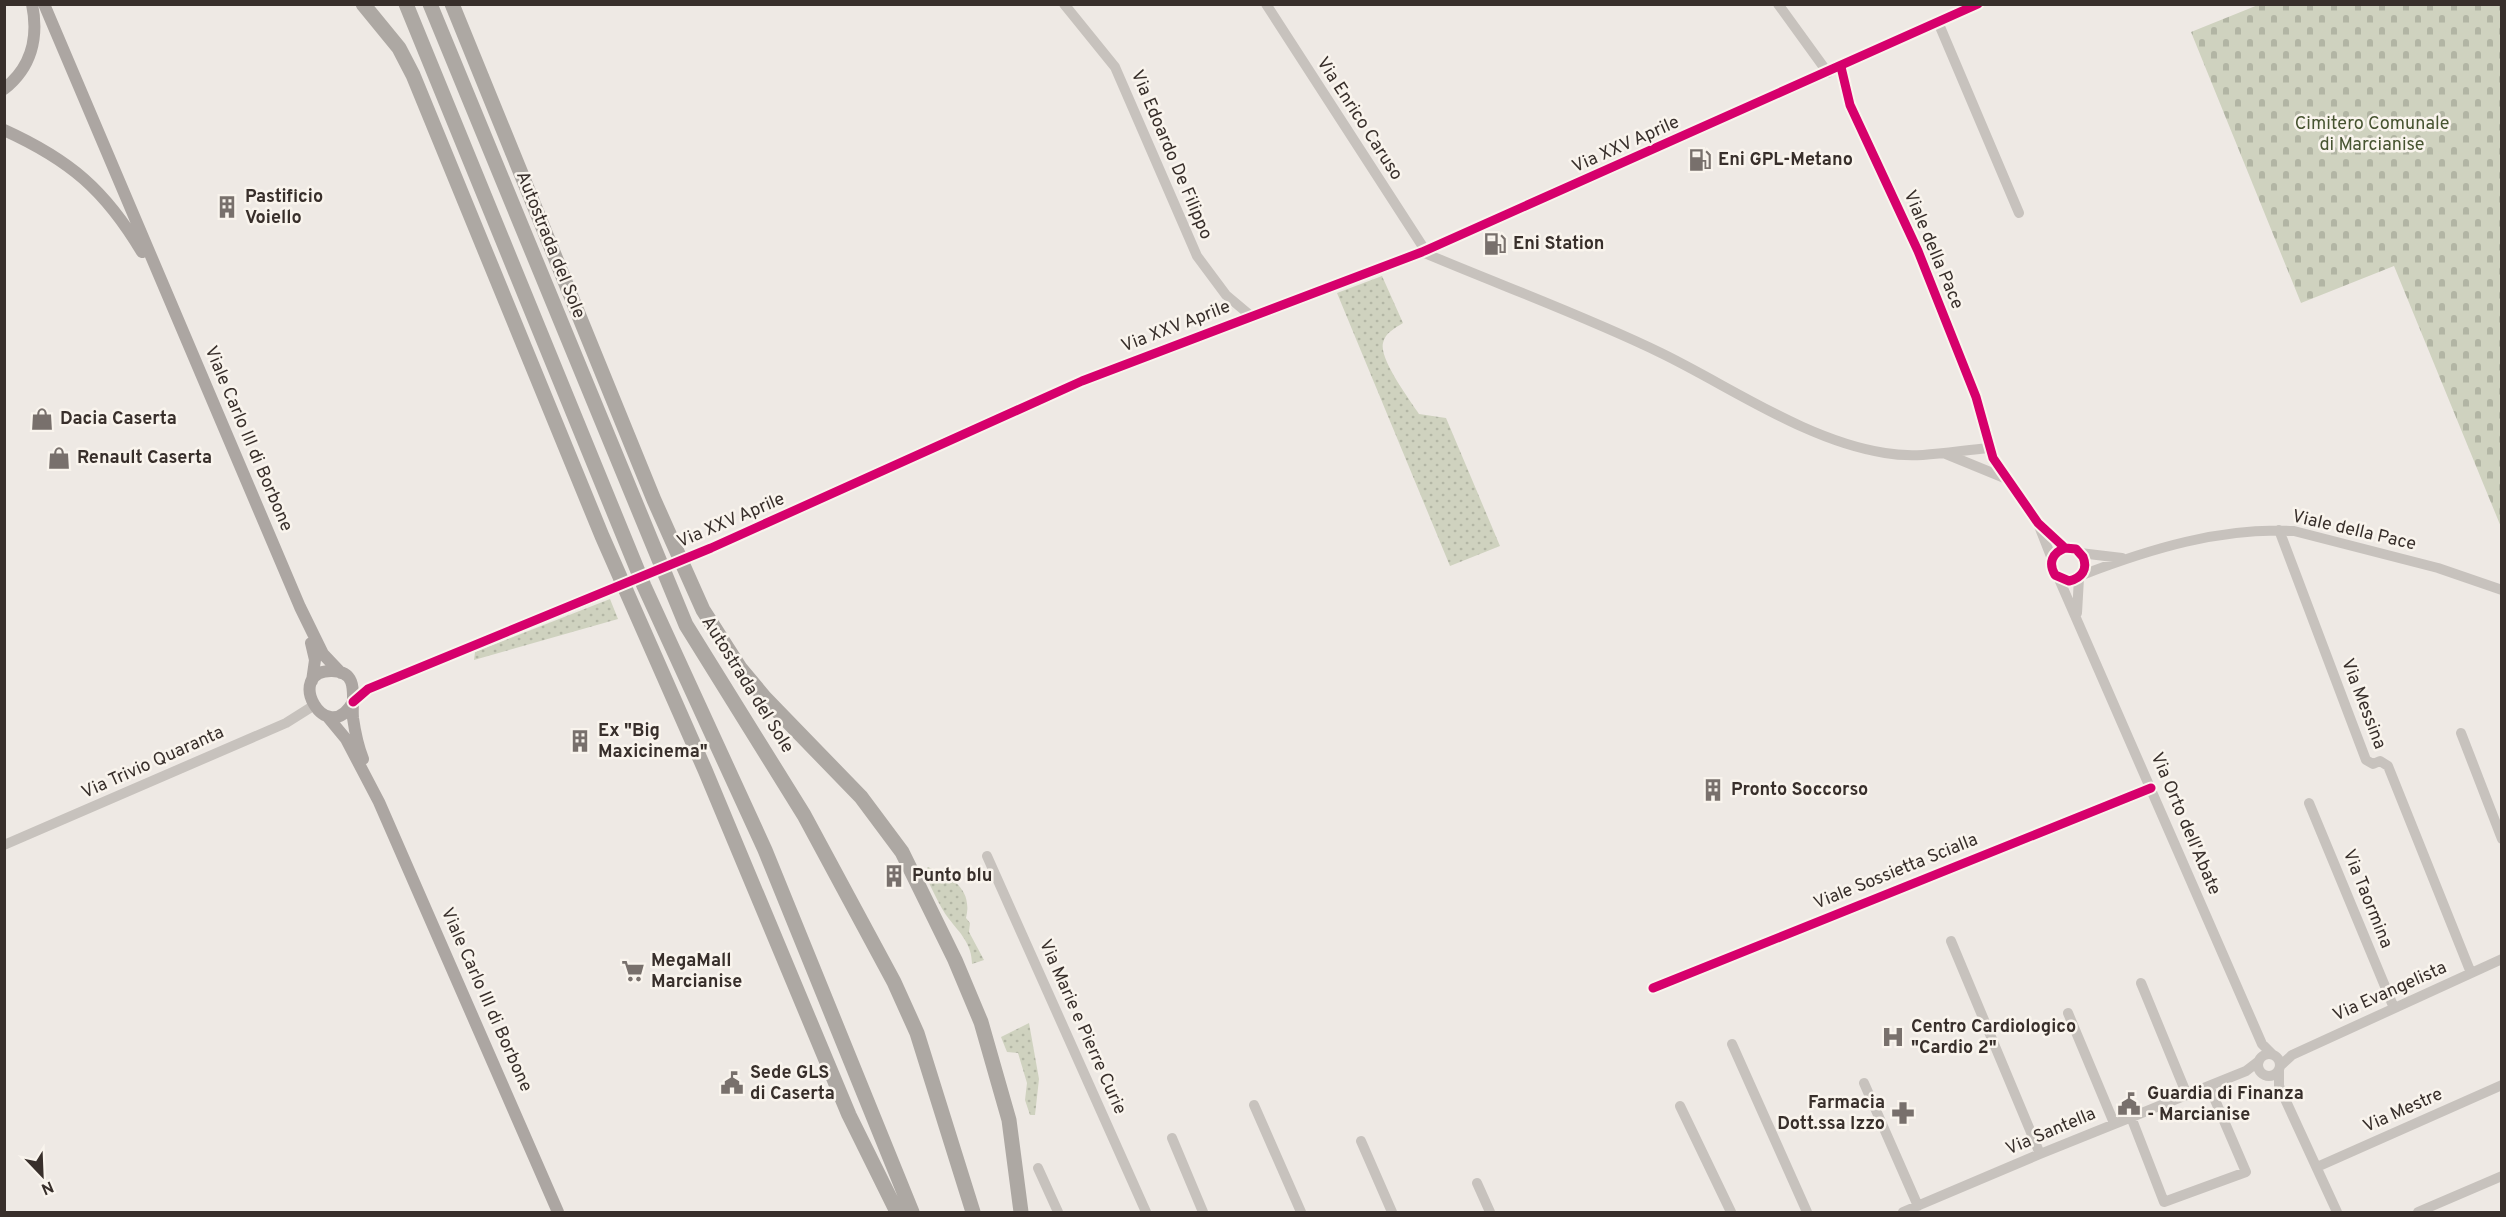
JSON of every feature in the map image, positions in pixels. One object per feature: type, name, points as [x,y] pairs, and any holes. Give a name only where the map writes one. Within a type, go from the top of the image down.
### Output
[{"type":"highway","points":[[363,4],[399,48],[412,75],[611,558],[705,770],[849,1115],[897,1212]]},
{"type":"highway","points":[[406,4],[639,575],[765,850],[912,1212]]},
{"type":"highway","name":"Autostrada del Sole","points":[[430,4],[686,625],[804,815],[899,992],[917,1033],[973,1212]]},
{"type":"highway","points":[[452,4],[654,500],[703,610],[740,668],[765,698],[861,797],[902,852],[951,950],[981,1022],[1009,1120],[1021,1212]]},
{"type":"main road","points":[[4,89],[16,80],[28,64],[34,32],[32,4]]},
{"type":"main road","name":"Viale Carlo III di Borbone","points":[[44,4],[300,607],[323,654],[344,674],[354,688],[356,735],[379,802]]},
{"type":"main road","name":"Viale Carlo III di Borbone","points":[[4,130],[64,161],[97,189],[120,217],[162,284]]},
{"type":"main road","name":"Viale Carlo III di Borbone","points":[[300,607],[315,660],[309,694],[313,706],[327,716],[346,739],[379,802],[558,1212]]},
{"type":"main road","points":[[312,681],[328,671],[344,674]]},
{"type":"main road","points":[[327,716],[342,714],[353,702]]},
{"type":"street","name":"Via Edoardo De Filippo","points":[[1064,4],[1115,67],[1197,256],[1226,295],[1251,316]]},
{"type":"street","name":"Via Enrico Caruso","points":[[1266,4],[1424,251]]},
{"type":"street","points":[[1778,4],[1828,73]]},
{"type":"street","name":"Via XXV Aprile","points":[[353,702],[363,692],[387,681],[711,548],[1082,381],[1424,251],[1828,73],[1978,4]]},
{"type":"street","points":[[1938,22],[2019,213]]},
{"type":"street","name":"Viale della Pace","points":[[1841,67],[1850,105],[1918,251],[1972,387],[1989,447],[2007,479]]},
{"type":"street","points":[[1424,251],[1588,318],[1791,420],[1831,437],[1886,453],[1945,454],[1989,447]]},
{"type":"street","points":[[1945,454],[2007,479],[2037,523],[2052,559],[2052,570],[2059,579],[2069,581],[2080,576]]},
{"type":"street","points":[[2037,523],[2065,548],[2080,553],[2085,566],[2080,576],[2077,616]]},
{"type":"street","name":"Viale della Pace","points":[[2080,576],[2126,558],[2237,532],[2279,530],[2294,531],[2438,568],[2502,590]]},
{"type":"street","name":"Via Messina","points":[[2279,530],[2366,760],[2373,764],[2380,762],[2388,766],[2471,973]]},
{"type":"street","points":[[2052,559],[2065,548]]},
{"type":"street","name":"Viale della Pace","points":[[2080,553],[2126,558]]},
{"type":"street","name":"Via Orto dell'Abate","points":[[2059,579],[2262,1044],[2277,1062]]},
{"type":"street","name":"Via XXV Aprile","points":[[344,674],[363,684],[387,681]]},
{"type":"street","name":"Via Trivio Quaranta","points":[[4,845],[286,723],[313,706]]},
{"type":"street","points":[[2461,733],[2502,839]]},
{"type":"street","name":"Viale Sossietta Scialla","points":[[1653,988],[2151,788]]},
{"type":"street","name":"Via Taormina","points":[[2310,803],[2394,1008]]},
{"type":"street","name":"Via Marie e Pierre Curie","points":[[987,856],[1146,1212]]},
{"type":"street","points":[[1951,941],[2040,1154]]},
{"type":"street","name":"Via Evangelista","points":[[2277,1062],[2502,959]]},
{"type":"street","points":[[2141,983],[2187,1095]]},
{"type":"street","points":[[2068,1013],[2114,1123]]},
{"type":"street","points":[[1732,1044],[1807,1212]]},
{"type":"street","name":"Via Orto dell'Abate","points":[[2262,1044],[2260,1059],[2264,1074]]},
{"type":"street","name":"Via Santella","points":[[1903,1212],[2114,1123],[2246,1071],[2260,1059],[2277,1062]]},
{"type":"street","points":[[2277,1062],[2264,1074],[2279,1086]]},
{"type":"street","points":[[2277,1062],[2279,1086],[2337,1212]]},
{"type":"street","name":"Via Santella","points":[[2246,1071],[2264,1074]]},
{"type":"street","points":[[1864,1083],[1918,1206]]},
{"type":"street","name":"Via Mestre","points":[[2317,1167],[2502,1085]]},
{"type":"street","points":[[2131,1117],[2164,1202],[2246,1172],[2209,1086]]},
{"type":"street","points":[[1254,1105],[1300,1212]]},
{"type":"street","points":[[1680,1106],[1731,1212]]},
{"type":"street","points":[[1172,1138],[1203,1212]]},
{"type":"street","points":[[1361,1141],[1392,1212]]},
{"type":"street","points":[[1038,1168],[1058,1212]]},
{"type":"street","points":[[2418,1212],[2502,1176]]},
{"type":"street","points":[[1477,1183],[1490,1212]]},
{"type":"green space","name":"Cimitero Comunale di Marcianise","points":[[2258,5],[2501,5],[2501,527],[2394,266],[2301,303],[2191,32]]},
{"type":"green space","points":[[1382,276],[1403,323],[1384,339],[1383,350],[1390,369],[1419,414],[1446,418],[1500,546],[1450,566],[1337,293]]},
{"type":"green space","points":[[610,599],[618,619],[474,660],[475,652]]},
{"type":"green space","points":[[928,867],[959,885],[966,899],[966,918],[970,923],[969,932],[984,960],[972,964],[968,945],[942,908],[924,873]]},
{"type":"green space","points":[[1029,1023],[1039,1079],[1035,1115],[1030,1115],[1025,1100],[1027,1083],[1018,1053],[1007,1052],[1001,1037]]},
{"type":"cycle path","points":[[353,702],[368,689],[711,548],[1082,381],[1422,252],[1978,4]]},
{"type":"cycle path","points":[[1841,67],[1850,105],[1918,251],[1976,397],[1993,458],[2038,523],[2065,548],[2076,549],[2083,557],[2085,565],[2083,572],[2077,578],[2069,581],[2055,575],[2052,566],[2054,556],[2065,548]]},
{"type":"cycle path","points":[[1653,988],[2151,788]]},
{"type":"place","name":"Eni GPL-Metano","points":[[1700,160]]},
{"type":"place","name":"Pastificio Voiello","points":[[227,207]]},
{"type":"place","name":"Eni Station","points":[[1495,244]]},
{"type":"place","name":"Dacia Caserta","points":[[42,419]]},
{"type":"place","name":"Renault Caserta","points":[[59,458]]},
{"type":"place","name":"Ex \"Big Maxicinema\"","points":[[580,741]]},
{"type":"place","name":"Pronto Soccorso","points":[[1713,790]]},
{"type":"place","name":"Punto blu","points":[[894,876]]},
{"type":"place","name":"MegaMall Marcianise","points":[[633,971]]},
{"type":"place","name":"Centro Cardiologico \"Cardio 2\"","points":[[1893,1037]]},
{"type":"place","name":"Sede GLS di Caserta","points":[[732,1083]]},
{"type":"place","name":"Guardia di Finanza - Marcianise","points":[[2129,1104]]},
{"type":"place","name":"Farmacia Dott.ssa Izzo","points":[[1903,1113]]}]
